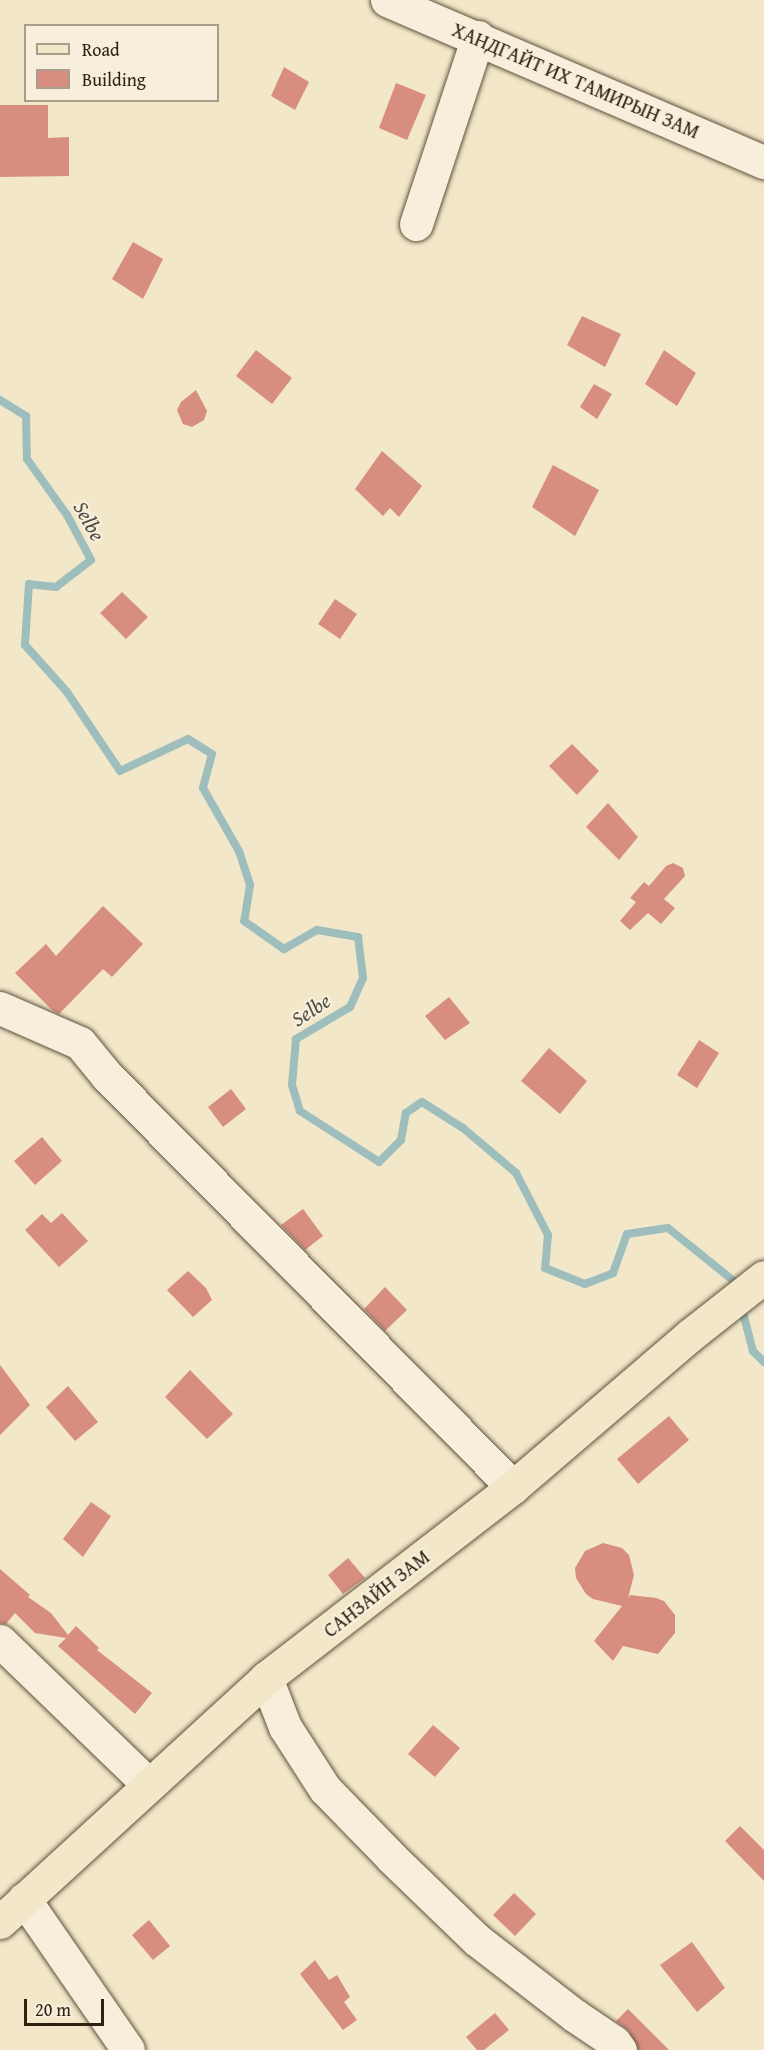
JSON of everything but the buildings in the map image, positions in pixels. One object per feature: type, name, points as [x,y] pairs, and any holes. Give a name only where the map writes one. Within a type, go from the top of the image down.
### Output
[{"type":"main road","name":"САНЗАЙН ЗАМ","points":[[0,1922],[266,1678],[513,1487],[690,1336],[764,1277]]},
{"type":"street","name":"ХАНДГАЙТ ИХ ТАМИРЫН ЗАМ","points":[[387,0],[478,37],[764,162]]},
{"type":"street","points":[[416,224],[478,37]]},
{"type":"street","points":[[0,1008],[80,1043],[107,1076],[513,1487]]},
{"type":"street","points":[[0,1641],[148,1784]]},
{"type":"street","points":[[266,1678],[285,1727],[325,1789],[477,1940],[574,2015],[614,2042],[621,2050]]},
{"type":"street","points":[[24,1899],[128,2050]]},
{"type":"waterway","name":"Selbe","points":[[0,400],[26,416],[27,459],[67,515],[91,560],[56,587],[29,584],[25,645],[67,692],[120,771],[188,739],[212,754],[203,788],[239,851],[250,885],[244,921],[284,949],[317,930],[358,937],[363,978],[350,1007],[296,1039],[292,1085],[300,1111],[379,1162],[401,1140],[406,1113],[422,1102],[463,1128],[516,1173],[548,1235],[545,1268],[585,1284],[613,1273],[627,1234],[668,1228],[734,1281],[736,1290]]},
{"type":"waterway","name":"Selbe","points":[[741,1305],[753,1351],[764,1362]]}]
